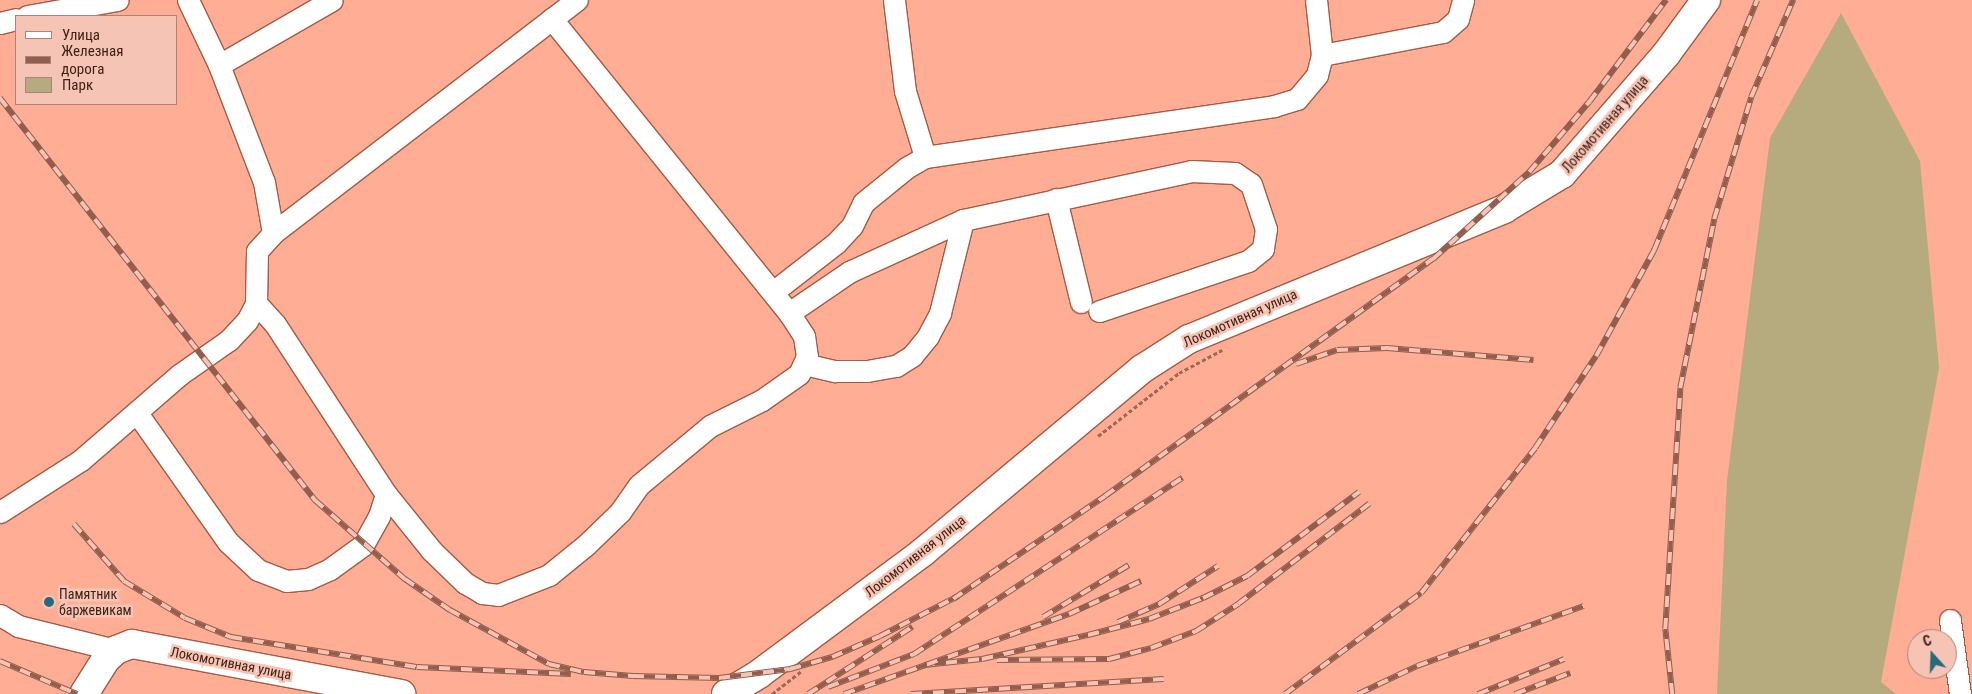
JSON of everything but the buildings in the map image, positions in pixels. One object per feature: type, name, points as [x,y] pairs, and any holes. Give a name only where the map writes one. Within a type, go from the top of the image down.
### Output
[{"type":"main road","name":"Локомотивная улица","points":[[726,694],[759,674],[923,552],[1142,369],[1189,339],[1504,209],[1562,174],[1668,53],[1706,0]]},
{"type":"main road","name":"Локомотивная улица","points":[[116,650],[132,644],[148,646],[401,694]]},
{"type":"main road","points":[[84,694],[106,659],[116,650]]},
{"type":"lane","points":[[33,15],[118,0]]},
{"type":"lane","points":[[188,0],[219,65],[264,182],[273,233]]},
{"type":"lane","points":[[219,65],[332,0]]},
{"type":"lane","points":[[0,512],[81,460],[179,375],[229,340],[247,321],[256,303],[257,251],[273,233],[577,0]]},
{"type":"lane","points":[[894,0],[905,91],[925,157]]},
{"type":"lane","points":[[773,292],[836,243],[852,226],[863,203],[906,168],[925,157],[1274,106],[1297,99],[1310,87],[1322,55],[1316,0]]},
{"type":"lane","points":[[1322,55],[1443,32],[1458,19],[1463,0]]},
{"type":"lane","points":[[0,23],[15,19]]},
{"type":"lane","points":[[256,303],[275,324],[386,494],[432,551],[465,583],[482,593],[498,595],[518,590],[550,575],[587,544],[620,512],[640,485],[710,426],[785,386],[799,374],[807,357],[804,336],[789,313],[552,19]]},
{"type":"lane","points":[[789,313],[849,272],[964,220],[1056,199],[1191,171],[1235,173],[1251,184],[1260,205],[1266,229],[1263,249],[1248,261],[1090,307],[1056,199]]},
{"type":"lane","points":[[804,364],[835,371],[867,371],[896,366],[912,356],[928,336],[940,313],[964,220]]},
{"type":"lane","points":[[137,413],[228,542],[258,570],[286,581],[308,579],[330,569],[363,545],[379,516],[386,494]]},
{"type":"lane","points":[[0,615],[18,626],[116,650]]},
{"type":"lane","points":[[1950,620],[1960,694]]},
{"type":"path","points":[[1096,438],[1179,373],[1225,348]]},
{"type":"path","points":[[772,694],[805,668]]},
{"type":"green space","points":[[1841,13],[1920,161],[1939,368],[1881,682],[1896,694],[1717,694],[1727,481],[1770,138]]},
{"type":"railway","points":[[953,599],[1105,496],[1433,259],[1529,172],[1589,102],[1666,0]]},
{"type":"railway","points":[[1285,694],[1421,593],[1535,448],[1596,356],[1654,250],[1757,0]]},
{"type":"railway","points":[[1672,694],[1665,629],[1680,388],[1714,219],[1751,97],[1793,0]]},
{"type":"railway","points":[[0,98],[315,500],[405,579],[450,610],[549,664],[584,672],[633,676],[719,678],[790,669],[832,657],[880,636],[958,596]]},
{"type":"railway","points":[[1296,364],[1337,350],[1387,348],[1534,360]]},
{"type":"railway","points":[[828,687],[914,654],[1182,478]]},
{"type":"railway","points":[[924,665],[982,659],[1088,635],[1149,619],[1203,598],[1247,576],[1359,492]]},
{"type":"railway","points":[[997,660],[1109,659],[1151,648],[1196,631],[1238,604],[1369,504]]},
{"type":"railway","points":[[74,524],[124,581],[185,618],[231,637],[417,667],[571,674]]},
{"type":"railway","points":[[1043,617],[1129,565]]},
{"type":"railway","points":[[1118,622],[1159,604],[1218,566]]},
{"type":"railway","points":[[844,694],[1069,614],[1141,581]]},
{"type":"railway","points":[[1358,694],[1417,666],[1584,606]]},
{"type":"railway","points":[[808,694],[912,627]]},
{"type":"railway","points":[[1478,694],[1564,659]]},
{"type":"railway","points":[[0,661],[77,694]]},
{"type":"railway","points":[[1515,694],[1570,673]]},
{"type":"railway","points":[[911,694],[1164,679]]},
{"type":"place","name":"Памятник баржевикам","points":[[49,602]]}]
